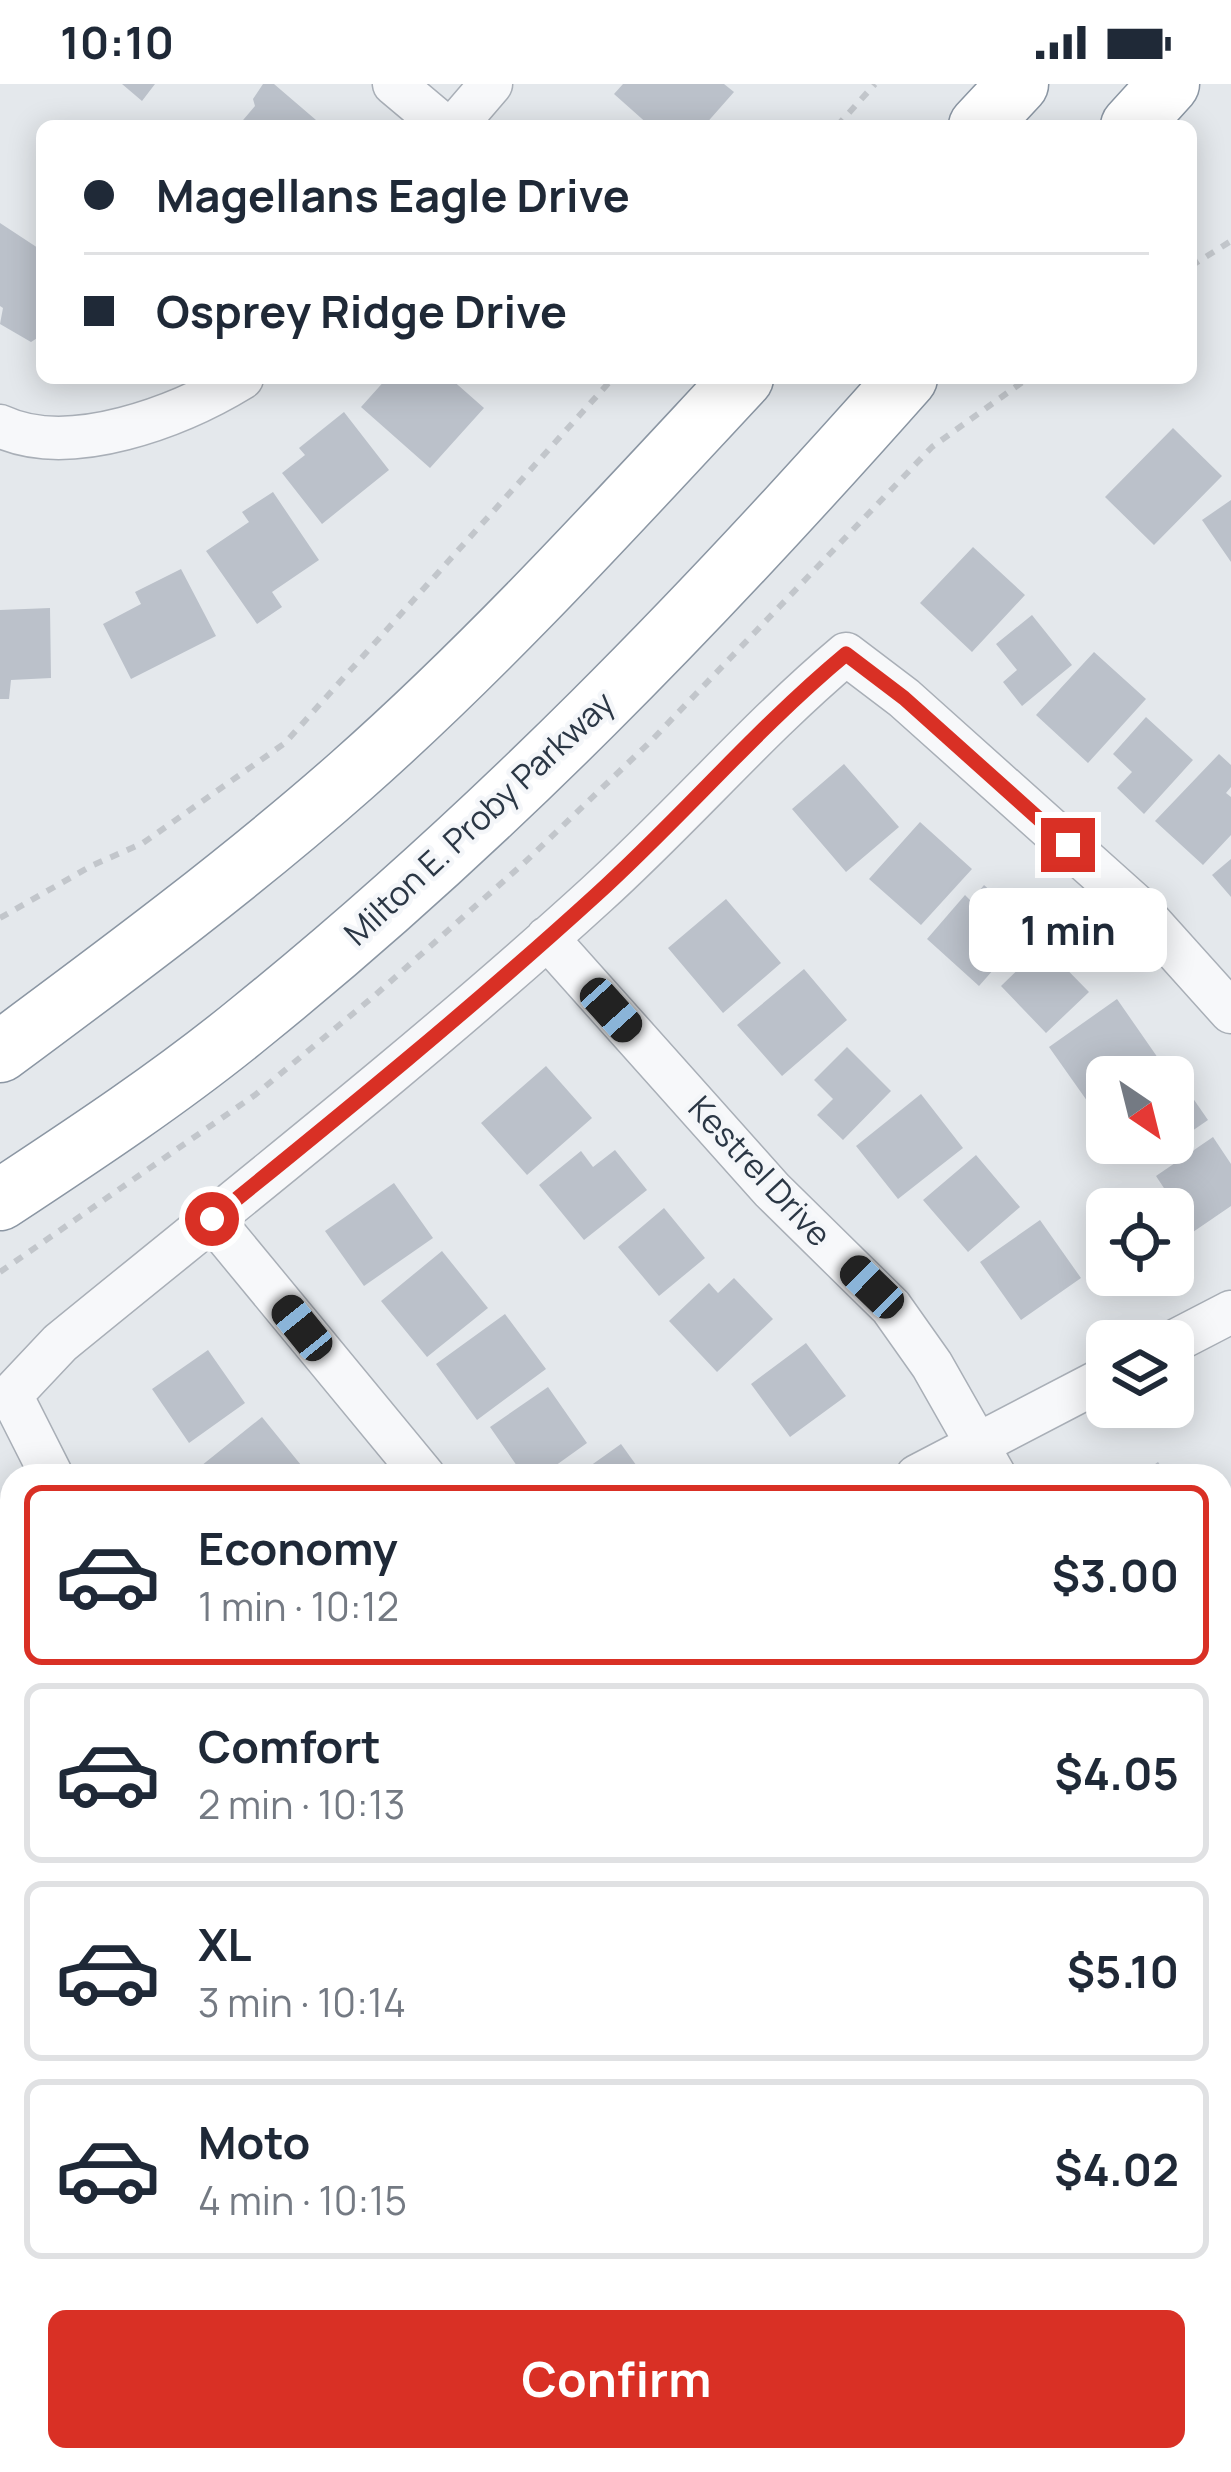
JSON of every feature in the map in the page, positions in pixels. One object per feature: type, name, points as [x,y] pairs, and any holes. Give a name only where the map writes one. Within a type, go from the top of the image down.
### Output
[{"type":"highway","points":[[985,120],[1018,84]]},
{"type":"highway","points":[[1136,120],[1168,84]]},
{"type":"highway","points":[[0,1052],[161,934],[353,774],[559,575],[737,384]]},
{"type":"highway","name":"Milton E. Proby Parkway","points":[[0,1200],[250,1023],[442,859],[636,673],[902,384]]},
{"type":"highway","points":[[0,1004],[30,993],[209,859],[386,704],[445,685]]},
{"type":"street","points":[[394,84],[437,120]]},
{"type":"street","points":[[460,120],[491,84]]},
{"type":"street","points":[[0,426],[24,438],[121,433],[229,384]]},
{"type":"street","points":[[46,1464],[11,1396],[60,1343],[389,1076],[547,938],[846,654],[904,698],[1134,904],[1231,1012]]},
{"type":"street","name":"Kestrel Drive","points":[[547,938],[772,1190],[892,1307],[987,1460]]},
{"type":"street","points":[[212,1219],[414,1464]]},
{"type":"street","points":[[1194,1331],[1231,1312]]},
{"type":"street","points":[[987,1460],[1086,1392]]},
{"type":"path","points":[[843,120],[875,84]]},
{"type":"path","points":[[1197,262],[1231,241]]},
{"type":"path","points":[[0,918],[91,866],[143,843],[285,742],[608,384]]},
{"type":"building","points":[[122,84],[155,84],[142,101]]},
{"type":"building","points":[[263,84],[274,84],[316,120],[243,120],[255,106],[253,99]]},
{"type":"building","points":[[623,84],[724,84],[734,92],[709,120],[643,120],[614,94]]},
{"type":"building","points":[[0,223],[36,247],[36,339],[31,342],[0,324]]},
{"type":"building","points":[[382,384],[457,384],[484,408],[430,468],[361,407]]},
{"type":"building","points":[[344,412],[389,470],[322,524],[282,473],[305,455],[299,448]]},
{"type":"building","points":[[1173,428],[1222,476],[1154,545],[1105,497]]},
{"type":"building","points":[[273,492],[319,560],[272,592],[282,607],[257,624],[206,551],[249,522],[242,512]]},
{"type":"building","points":[[1231,500],[1231,562],[1202,520]]},
{"type":"building","points":[[973,547],[1025,595],[972,652],[920,603]]},
{"type":"building","points":[[181,569],[216,636],[131,679],[103,624],[141,604],[135,592]]},
{"type":"building","points":[[50,608],[51,678],[11,680],[9,699],[0,699],[0,610]]},
{"type":"building","points":[[1032,615],[1072,665],[1022,706],[1003,682],[1017,670],[996,644]]},
{"type":"building","points":[[1094,652],[1146,699],[1088,763],[1036,715]]},
{"type":"building","points":[[1146,717],[1193,760],[1144,814],[1117,788],[1132,772],[1113,754]]},
{"type":"building","points":[[1219,754],[1231,765],[1231,787],[1226,793],[1231,797],[1231,835],[1203,865],[1155,821]]},
{"type":"building","points":[[844,764],[899,827],[846,872],[792,809]]},
{"type":"building","points":[[920,822],[972,869],[921,925],[869,879]]},
{"type":"building","points":[[1231,859],[1231,897],[1212,875]]},
{"type":"building","points":[[984,885],[1031,927],[979,986],[927,939],[965,895],[971,901]]},
{"type":"building","points":[[726,899],[781,963],[723,1013],[668,948]]},
{"type":"building","points":[[1043,945],[1089,992],[1046,1033],[1001,986]]},
{"type":"building","points":[[804,969],[847,1020],[782,1076],[737,1025]]},
{"type":"building","points":[[1117,999],[1157,1056],[1086,1056],[1086,1099],[1049,1047]]},
{"type":"building","points":[[847,1047],[891,1091],[843,1140],[817,1115],[833,1099],[814,1080]]},
{"type":"building","points":[[546,1066],[592,1118],[527,1175],[481,1123]]},
{"type":"building","points":[[921,1094],[963,1148],[898,1199],[856,1146]]},
{"type":"building","points":[[1194,1100],[1208,1120],[1194,1130]]},
{"type":"building","points":[[1213,1137],[1231,1164],[1231,1206],[1194,1231],[1194,1188],[1164,1188],[1156,1176],[1174,1164],[1194,1164],[1194,1150]]},
{"type":"building","points":[[615,1150],[647,1190],[584,1240],[539,1185],[581,1151],[593,1167]]},
{"type":"building","points":[[976,1155],[1020,1207],[968,1252],[923,1200]]},
{"type":"building","points":[[394,1183],[433,1238],[364,1286],[325,1231]]},
{"type":"building","points":[[664,1208],[705,1258],[659,1296],[618,1247]]},
{"type":"building","points":[[1040,1220],[1081,1278],[1021,1320],[980,1262]]},
{"type":"building","points":[[442,1251],[488,1308],[427,1357],[381,1301]]},
{"type":"building","points":[[734,1278],[773,1319],[717,1372],[669,1321],[709,1283],[718,1293]]},
{"type":"building","points":[[505,1314],[546,1369],[477,1420],[436,1364]]},
{"type":"building","points":[[806,1343],[846,1396],[790,1437],[751,1384]]},
{"type":"building","points":[[208,1350],[245,1403],[189,1443],[152,1389]]},
{"type":"building","points":[[548,1387],[587,1443],[558,1464],[516,1464],[490,1427]]},
{"type":"building","points":[[262,1417],[300,1464],[203,1464]]},
{"type":"building","points":[[621,1444],[635,1464],[593,1464]]},
{"type":"route","points":[[212,1219],[389,1076],[600,891],[801,692],[846,654],[904,698],[1068,845]]}]
